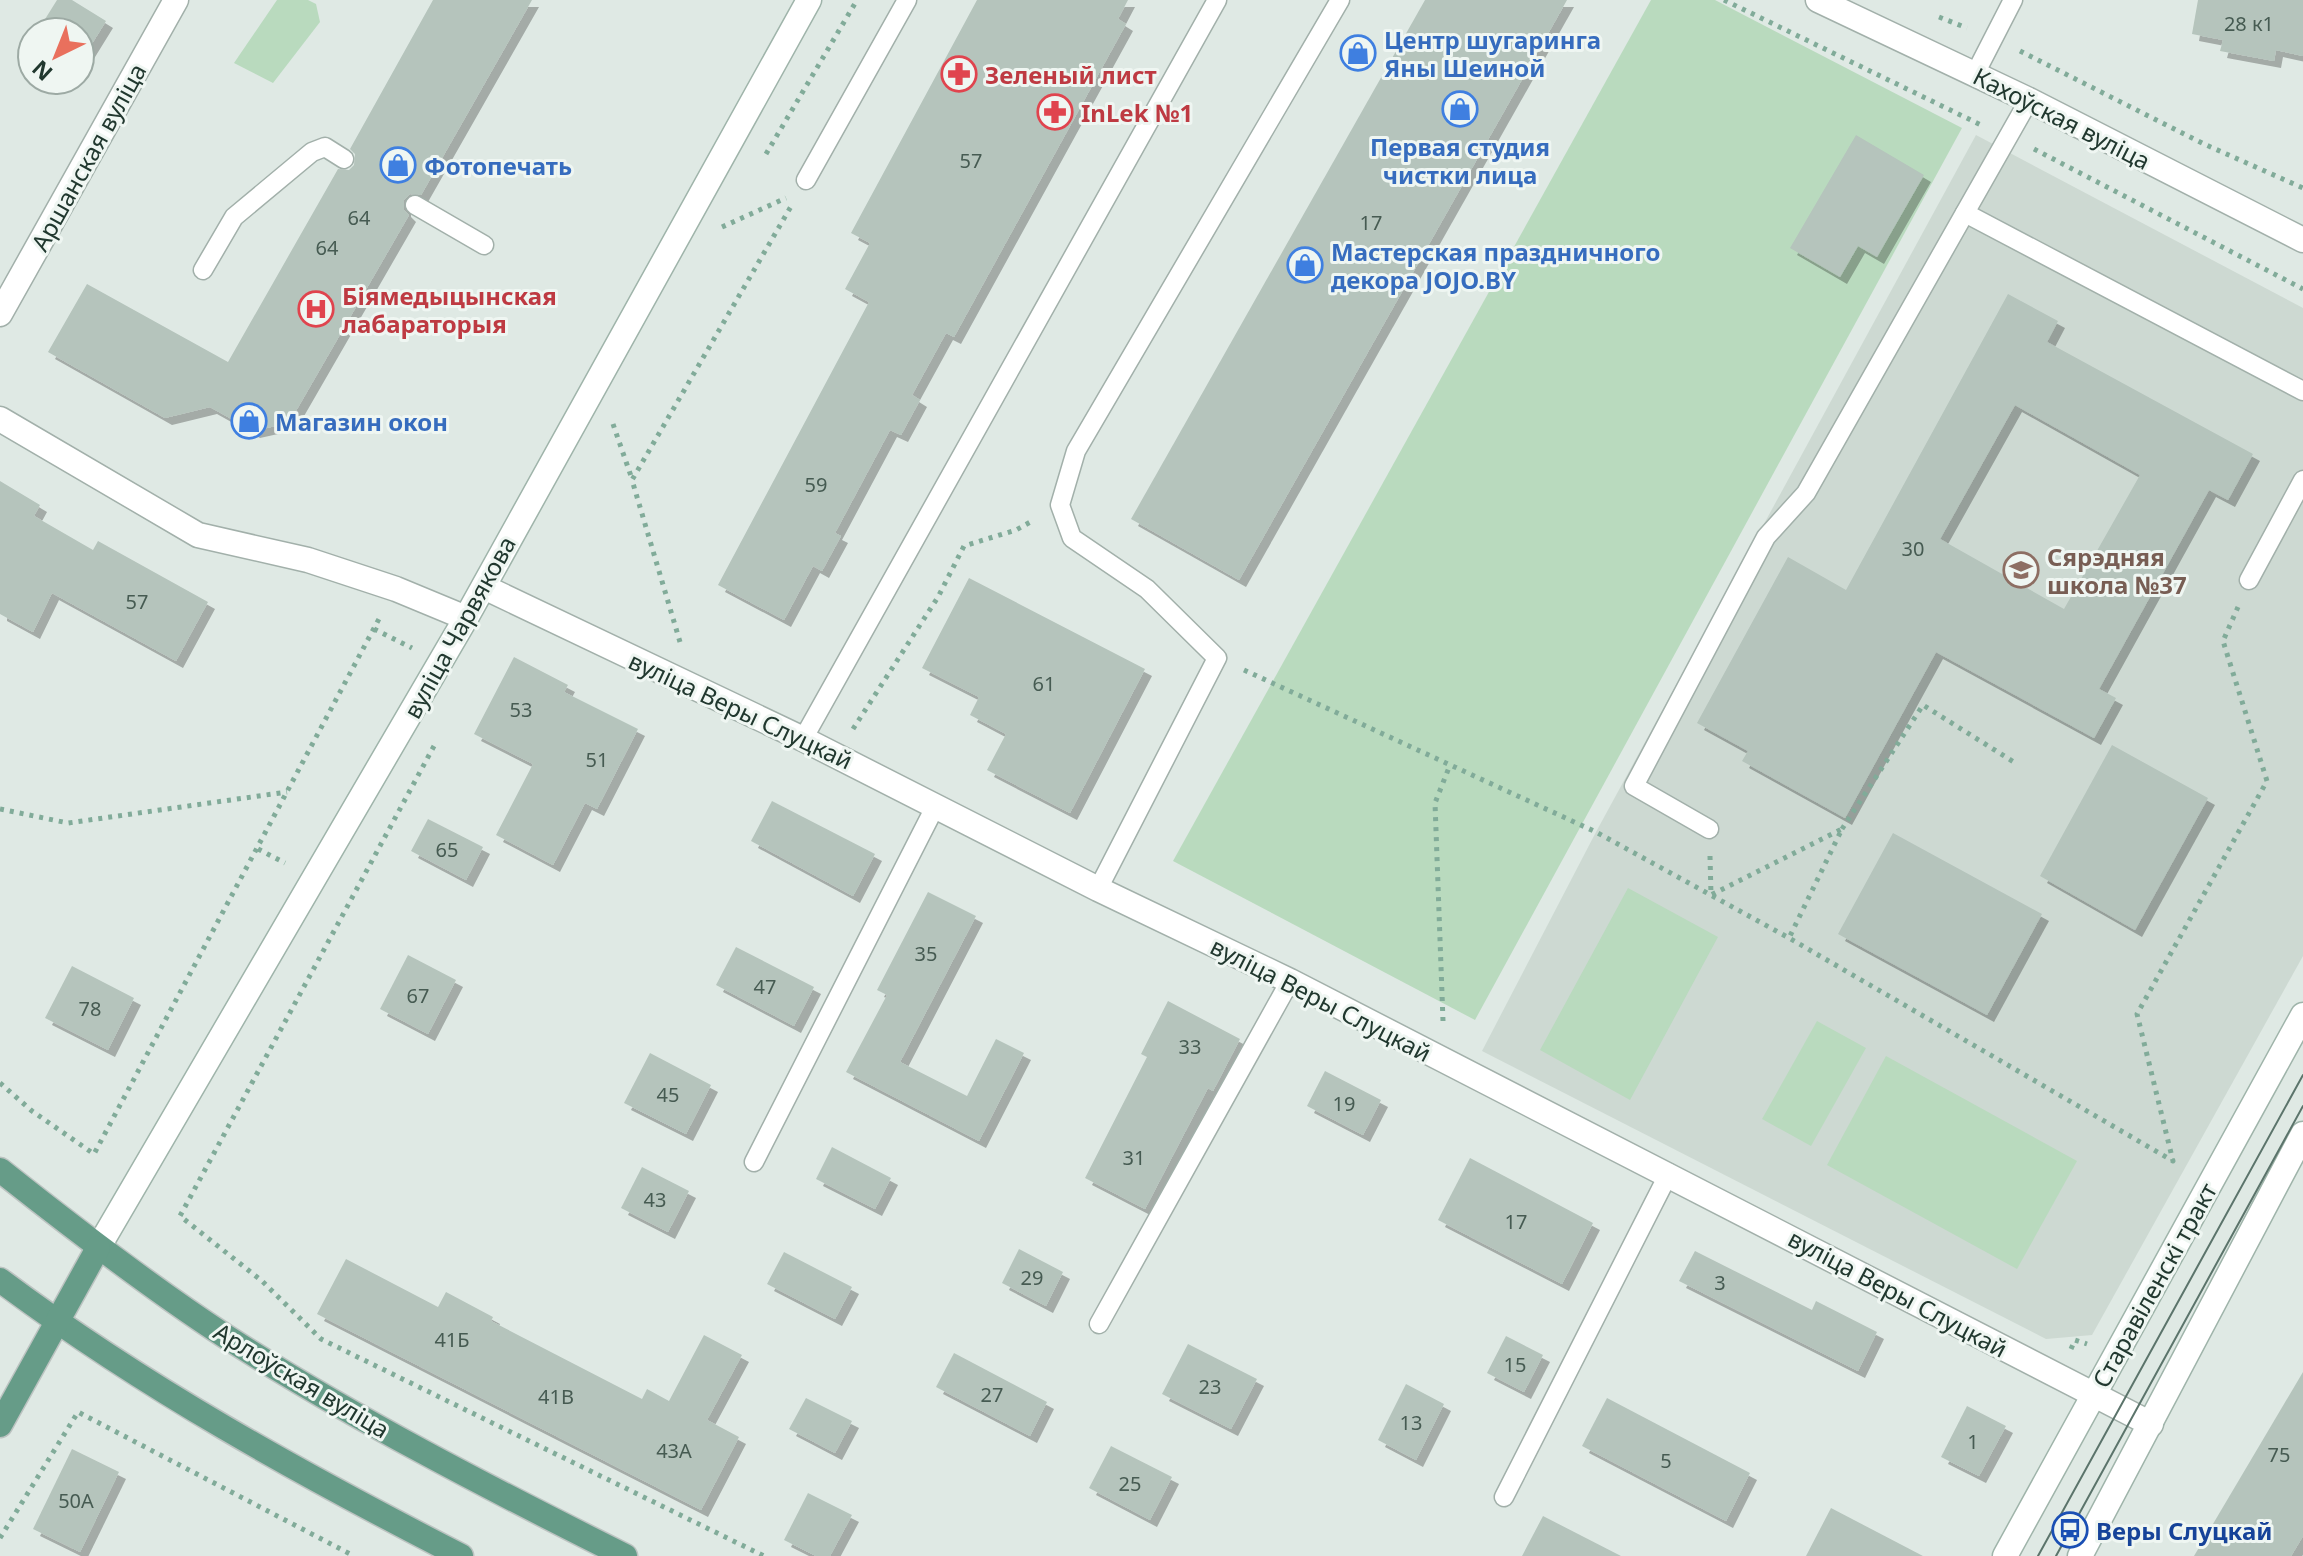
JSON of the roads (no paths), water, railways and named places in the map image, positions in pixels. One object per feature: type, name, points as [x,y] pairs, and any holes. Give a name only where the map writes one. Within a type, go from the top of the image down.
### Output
[{"type":"main road","name":"Арлоўская вуліца","points":[[0,1170],[98,1248],[226,1336],[472,1479],[625,1556]]},
{"type":"main road","points":[[0,1425],[98,1248]]},
{"type":"main road","points":[[0,1280],[55,1321],[182,1404],[291,1468],[461,1556]]},
{"type":"street","name":"Аршанская вуліца","points":[[0,314],[176,0]]},
{"type":"street","name":"вуліца Чарвякова","points":[[98,1248],[484,587],[809,0]]},
{"type":"street","name":"Кахоўская вуліца","points":[[1831,3],[2303,240]]},
{"type":"street","points":[[0,419],[198,535],[308,560],[396,589],[466,618]]},
{"type":"street","name":"вуліца Веры Слуцкай","points":[[484,587],[809,728],[936,805],[1669,1173],[2151,1424]]},
{"type":"street","name":"Старавіленскі тракт","points":[[2005,1556],[2303,1015]]},
{"type":"street","points":[[2080,1556],[2303,1134]]},
{"type":"lane","points":[[806,180],[907,0]]},
{"type":"lane","points":[[809,728],[1217,0]]},
{"type":"lane","points":[[1098,889],[1217,658],[1147,589],[1072,538],[1060,505],[1076,451],[1340,0]]},
{"type":"lane","points":[[1975,74],[2013,0]]},
{"type":"lane","points":[[1709,829],[1634,786],[1766,537],[1806,493],[2029,100]]},
{"type":"lane","points":[[203,270],[234,217],[312,152],[325,147],[344,159]]},
{"type":"lane","points":[[415,205],[484,245]]},
{"type":"lane","points":[[1965,213],[2303,391]]},
{"type":"lane","points":[[2249,580],[2303,480]]},
{"type":"lane","points":[[754,1162],[936,805]]},
{"type":"lane","points":[[1099,1324],[1290,981]]},
{"type":"lane","points":[[1504,1497],[1669,1173]]},
{"type":"tram line","points":[[2038,1556],[2303,1075]]},
{"type":"tram line","points":[[2056,1556],[2303,1106]]},
{"type":"place","name":"Центр шугаринга Яны Шеиной","points":[[1358,53]]},
{"type":"place","name":"Зеленый лист","points":[[959,74]]},
{"type":"place","name":"Первая студия чистки лица","points":[[1460,109]]},
{"type":"place","name":"InLek №1","points":[[1055,112]]},
{"type":"place","name":"Фотопечать","points":[[398,165]]},
{"type":"place","name":"Мастерская праздничного декора JOJO.BY","points":[[1305,265]]},
{"type":"place","name":"Біямедыцынская лабараторыя","points":[[316,309]]},
{"type":"place","name":"Магазин окон","points":[[249,421]]},
{"type":"place","name":"Сярэдняя школа №37","points":[[2021,570]]},
{"type":"place","name":"Веры Слуцкай","points":[[2070,1530]]}]
